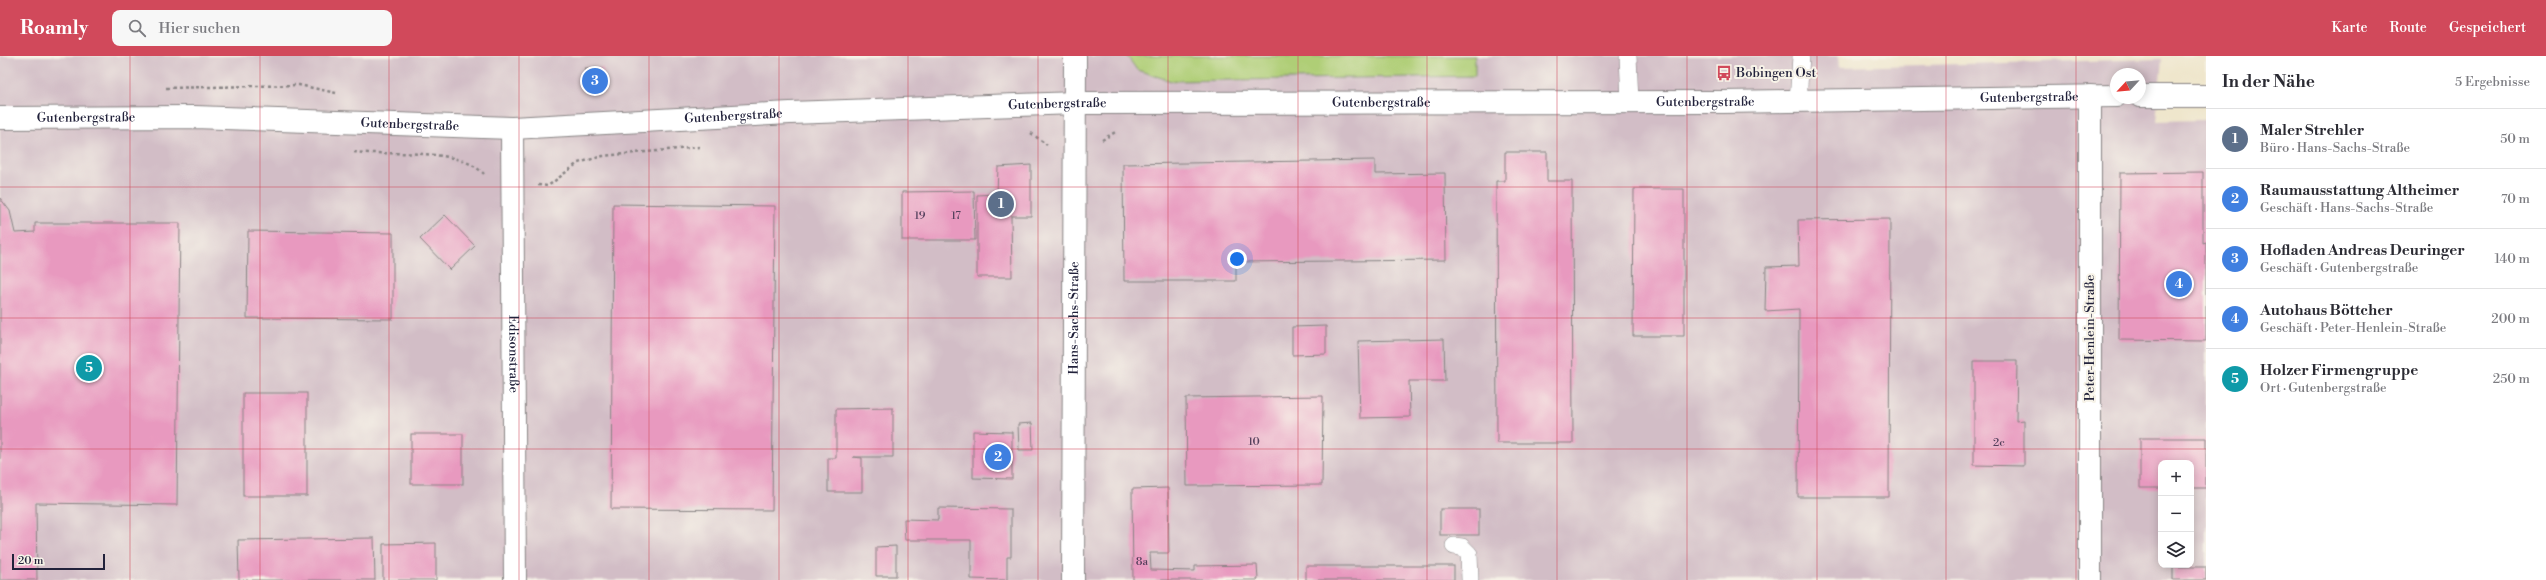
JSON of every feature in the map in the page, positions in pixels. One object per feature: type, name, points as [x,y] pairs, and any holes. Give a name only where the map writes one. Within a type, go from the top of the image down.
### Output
[{"type":"street","name":"Hans-Sachs-Straße","points":[[1073,580],[1076,56]]},
{"type":"street","name":"Peter-Henlein-Straße","points":[[2090,96],[2090,580]]},
{"type":"street","name":"Gutenbergstraße","points":[[0,118],[194,117],[512,128],[790,113],[1076,103],[1798,101],[2110,96]]},
{"type":"street","points":[[2146,96],[2206,96]]},
{"type":"street","name":"Edisonstraße","points":[[512,128],[514,580]]},
{"type":"lane","points":[[1628,56],[1630,102]]},
{"type":"lane","points":[[1798,101],[1801,56]]},
{"type":"lane","points":[[1454,546],[1462,548],[1469,554],[1470,580]]},
{"type":"path","points":[[164,88],[299,85],[340,94]]},
{"type":"shaded area","points":[[0,56],[1838,56],[1839,67],[2162,59],[2156,121],[2206,120],[2206,580],[0,580]]},
{"type":"green space","points":[[1127,56],[1475,56],[1475,76],[1171,81],[1137,70]]},
{"type":"building","points":[[585,68],[603,68],[604,85],[587,86]]},
{"type":"building","points":[[1505,152],[1547,152],[1547,181],[1572,181],[1573,443],[1497,443],[1496,181],[1505,181]]},
{"type":"building","points":[[1375,160],[1375,174],[1445,173],[1446,260],[1236,262],[1236,281],[1124,281],[1123,164]]},
{"type":"building","points":[[1031,165],[1031,216],[1011,216],[1012,277],[977,277],[977,195],[997,194],[998,167]]},
{"type":"building","points":[[2203,172],[2203,243],[2206,242],[2206,341],[2119,340],[2120,173]]},
{"type":"building","points":[[1634,189],[1684,189],[1684,336],[1633,336]]},
{"type":"building","points":[[974,191],[975,240],[902,240],[902,192]]},
{"type":"building","points":[[0,198],[10,211],[15,233],[35,232],[35,223],[180,223],[177,505],[36,503],[37,580],[0,580]]},
{"type":"building","points":[[613,204],[775,206],[772,510],[611,509]]},
{"type":"building","points":[[445,215],[475,246],[450,270],[420,239]]},
{"type":"building","points":[[1890,219],[1889,497],[1798,497],[1799,309],[1765,311],[1766,267],[1799,266],[1798,220]]},
{"type":"building","points":[[248,231],[393,233],[393,319],[247,318]]},
{"type":"building","points":[[1326,326],[1326,354],[1292,355],[1292,327]]},
{"type":"building","points":[[1444,339],[1445,381],[1409,381],[1410,417],[1360,418],[1358,341]]},
{"type":"building","points":[[1974,361],[2017,361],[2016,421],[2024,420],[2024,466],[1974,465]]},
{"type":"building","points":[[243,393],[307,393],[307,496],[243,496]]},
{"type":"building","points":[[1323,396],[1322,485],[1187,486],[1186,398]]},
{"type":"building","points":[[893,408],[893,457],[853,457],[862,458],[862,492],[828,492],[828,458],[836,458],[836,409]]},
{"type":"building","points":[[1032,423],[1033,450],[1019,450],[1018,424]]},
{"type":"building","points":[[973,431],[1012,432],[1012,479],[973,478]]},
{"type":"building","points":[[411,434],[463,434],[463,484],[411,484]]},
{"type":"building","points":[[2140,438],[2206,438],[2206,488],[2194,488],[2194,460],[2158,460],[2158,488],[2140,488]]},
{"type":"building","points":[[1168,488],[1169,553],[1150,553],[1151,570],[1195,571],[1195,566],[1257,565],[1258,580],[1133,580],[1132,489]]},
{"type":"building","points":[[938,508],[1011,509],[1011,557],[1007,557],[1007,580],[971,579],[971,540],[905,540],[904,519],[938,520]]},
{"type":"building","points":[[1440,509],[1479,509],[1479,535],[1440,535]]},
{"type":"building","points":[[374,538],[375,580],[239,580],[238,540]]},
{"type":"building","points":[[436,543],[436,580],[383,580],[383,544]]},
{"type":"building","points":[[896,546],[896,576],[876,576],[876,547]]},
{"type":"building","points":[[1306,566],[1454,566],[1454,580],[1306,580]]},
{"type":"building","points":[[2206,567],[2206,580],[2173,580],[2173,568]]},
{"type":"place","name":"Bobingen Ost","points":[[1724,73]]},
{"type":"place","name":"Hofladen Andreas Deuringer","points":[[595,81]]},
{"type":"place","name":"Maler Strehler","points":[[1001,204]]},
{"type":"place","name":"Autohaus Böttcher","points":[[2179,284]]},
{"type":"place","name":"Holzer Firmengruppe","points":[[89,368]]},
{"type":"place","name":"Raumausstattung Altheimer","points":[[998,457]]}]
